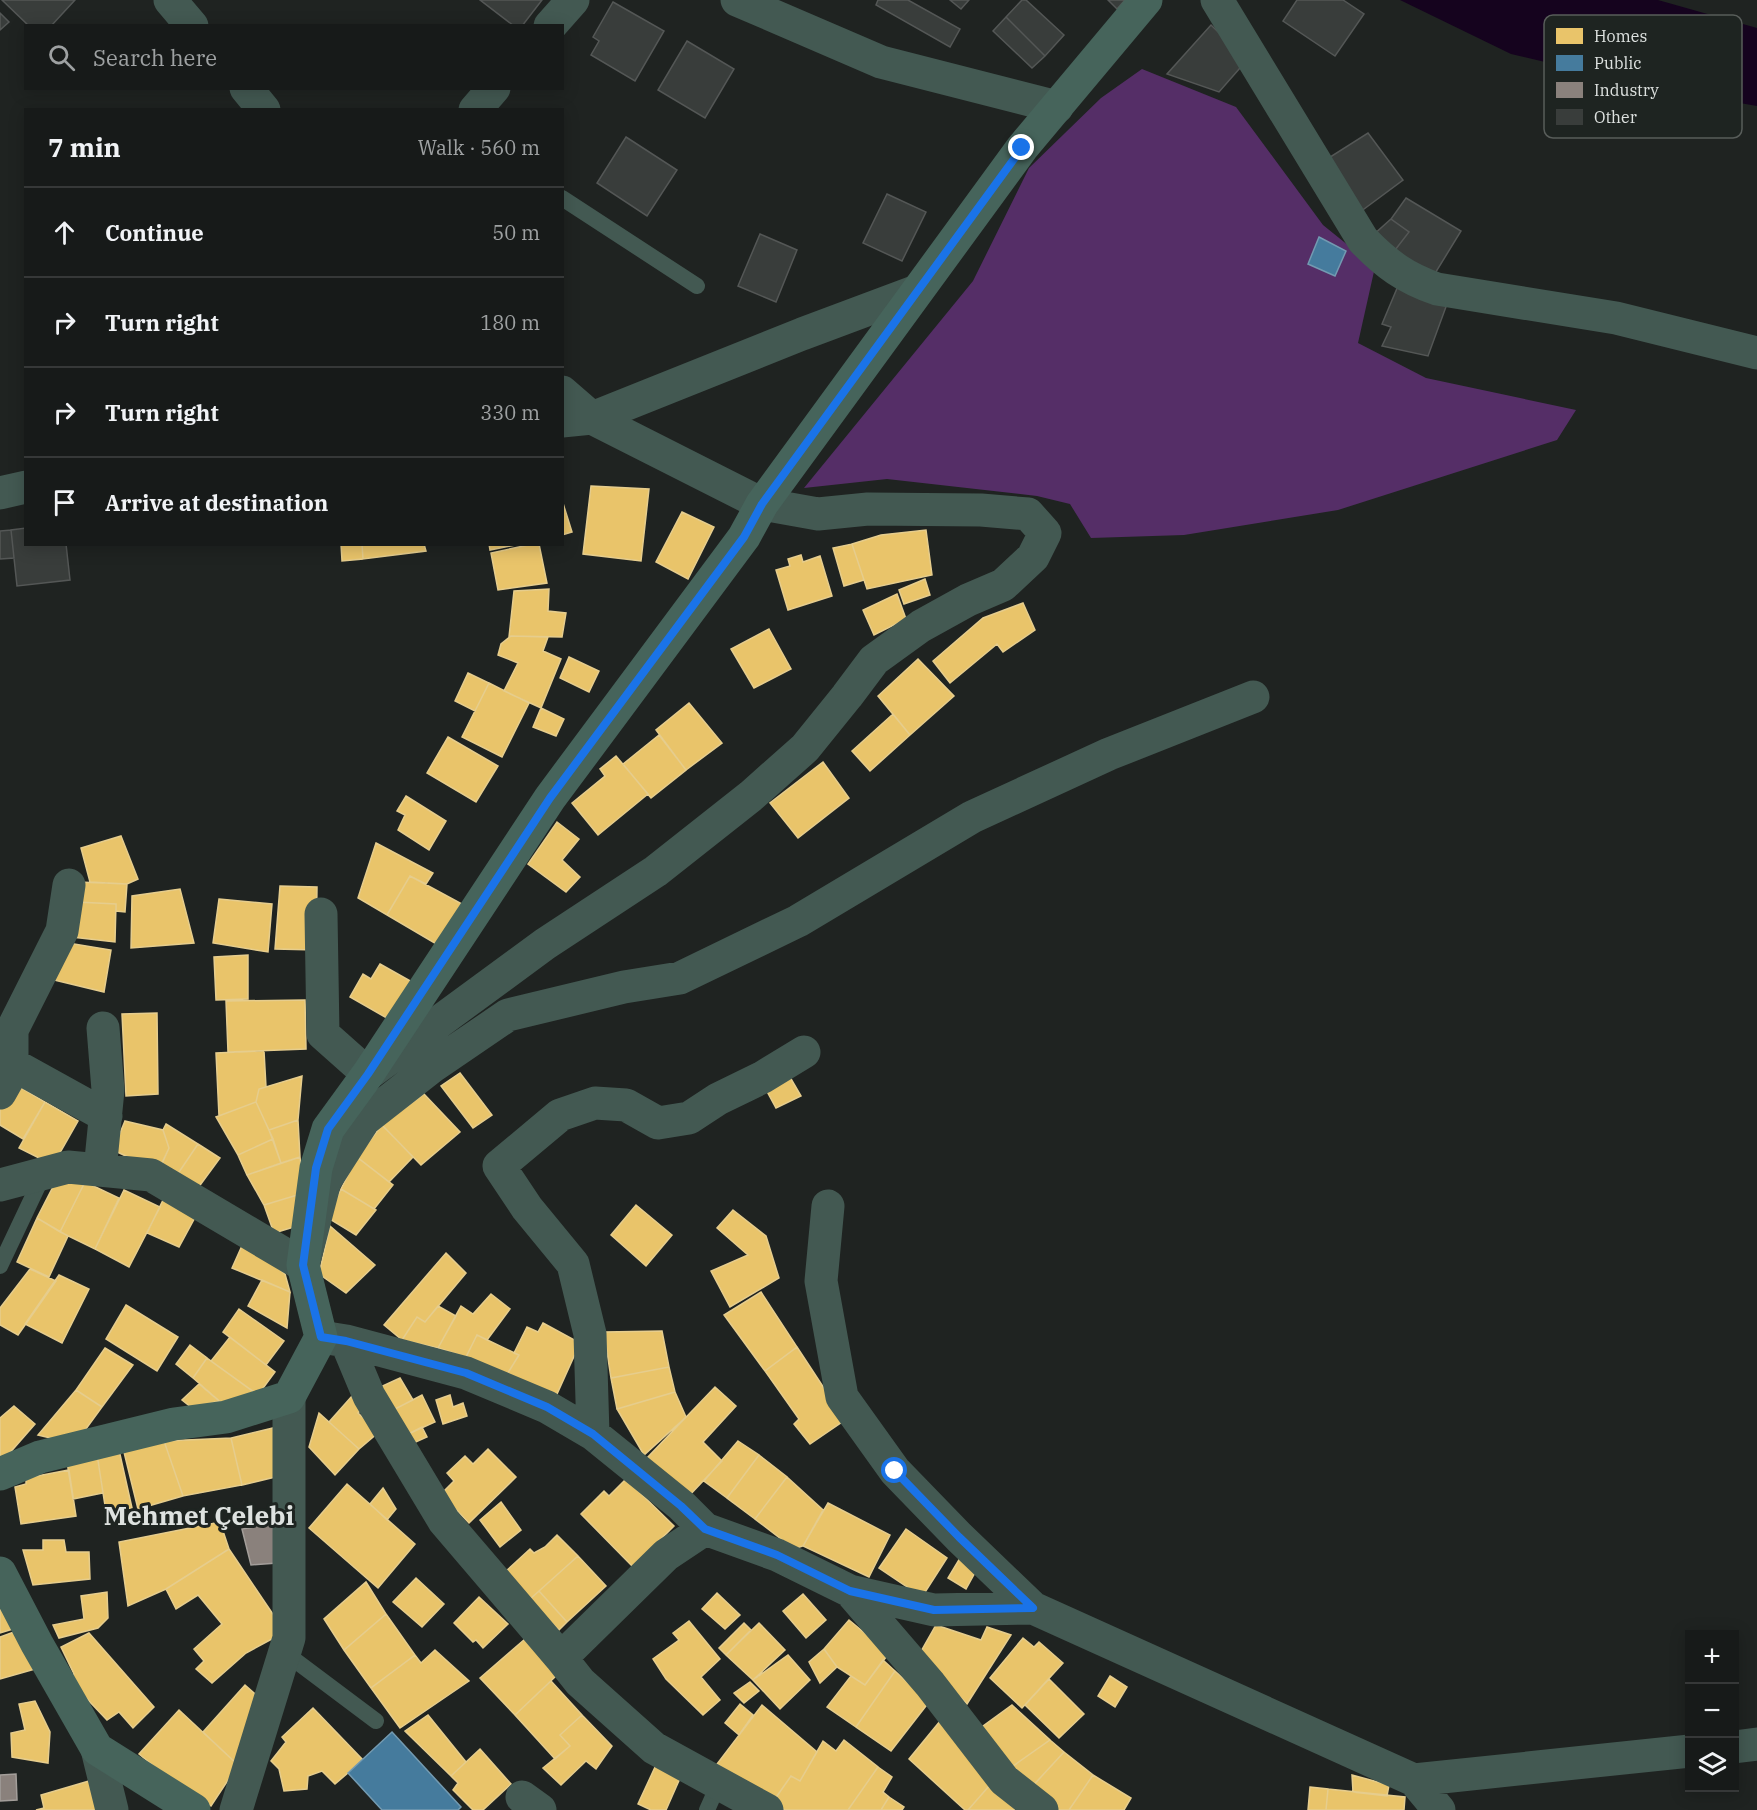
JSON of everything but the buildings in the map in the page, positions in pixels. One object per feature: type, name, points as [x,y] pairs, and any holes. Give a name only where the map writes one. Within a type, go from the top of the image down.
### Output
[{"type":"main road","points":[[0,1474],[40,1457],[174,1424],[226,1417],[289,1397],[333,1339],[303,1265],[316,1168],[328,1129],[368,1074],[550,798],[744,537],[762,504],[1022,148],[1146,0]]},
{"type":"main road","points":[[0,1573],[96,1749],[194,1810]]},
{"type":"street","points":[[170,0],[190,24]]},
{"type":"street","points":[[552,24],[573,0]]},
{"type":"street","points":[[737,0],[881,62],[1057,107]]},
{"type":"street","points":[[1217,0],[1363,240],[1380,258],[1400,273],[1437,288],[1616,318],[1757,353]]},
{"type":"street","points":[[248,90],[262,108]]},
{"type":"street","points":[[477,108],[492,90]]},
{"type":"street","points":[[577,419],[917,291]]},
{"type":"street","points":[[321,914],[323,1034],[368,1074],[546,944],[656,871],[751,796],[805,748],[874,660],[921,626],[968,600],[1003,585],[1033,557],[1045,533],[1028,514],[981,510],[879,509],[818,514],[762,504],[577,419],[564,396]]},
{"type":"street","points":[[0,493],[24,487]]},
{"type":"street","points":[[0,1185],[68,1167],[151,1175],[303,1265],[325,1180],[364,1120],[433,1066],[508,1015],[624,987],[680,978],[798,921],[972,817],[1109,754],[1253,697]]},
{"type":"street","points":[[0,1094],[9,1077],[12,1064],[12,1030],[62,931],[69,885]]},
{"type":"street","points":[[100,1170],[108,1090],[103,1028]]},
{"type":"street","points":[[593,1434],[590,1334],[573,1264],[527,1208],[499,1166],[560,1115],[595,1103],[626,1106],[658,1122],[689,1118],[804,1052]]},
{"type":"street","points":[[12,1064],[106,1116]]},
{"type":"street","points":[[828,1206],[821,1281],[842,1397],[895,1471],[959,1537],[1033,1608],[1414,1780],[1438,1810]]},
{"type":"street","points":[[333,1339],[466,1373],[547,1407],[593,1434],[681,1506],[705,1529],[777,1555],[850,1591],[934,1610],[1033,1608]]},
{"type":"street","points":[[333,1339],[444,1521],[580,1682],[713,1797],[767,1810]]},
{"type":"street","points":[[236,1810],[289,1638],[289,1397]]},
{"type":"street","points":[[561,1658],[666,1555],[705,1529]]},
{"type":"street","points":[[850,1591],[930,1684],[1004,1780],[1042,1810]]},
{"type":"street","points":[[1739,1746],[1757,1744]]},
{"type":"street","points":[[96,1749],[112,1810]]},
{"type":"street","points":[[1414,1780],[1685,1751]]},
{"type":"lane","points":[[564,199],[697,285]]},
{"type":"lane","points":[[0,1266],[44,1173]]},
{"type":"lane","points":[[284,1652],[376,1721]]},
{"type":"shaded area","points":[[1400,0],[1658,0],[1711,15],[1544,15],[1544,62],[1511,54]]},
{"type":"shaded area","points":[[1742,24],[1757,28],[1757,106],[1742,103]]},
{"type":"shaded area","points":[[1142,69],[1236,107],[1323,225],[1375,267],[1358,343],[1426,378],[1576,410],[1557,440],[1338,510],[1184,535],[1091,538],[1070,504],[1037,496],[887,479],[804,488],[973,281],[1029,168],[1101,98]]},
{"type":"district","name":"Mehmet Çelebi","points":[[199,1516]]},
{"type":"route","points":[[895,1471],[1033,1608],[934,1610],[850,1591],[777,1555],[705,1529],[681,1506],[593,1434],[547,1407],[466,1373],[346,1341],[321,1337],[303,1265],[316,1168],[328,1129],[368,1074],[550,798],[744,537],[762,504],[1022,148]]}]
